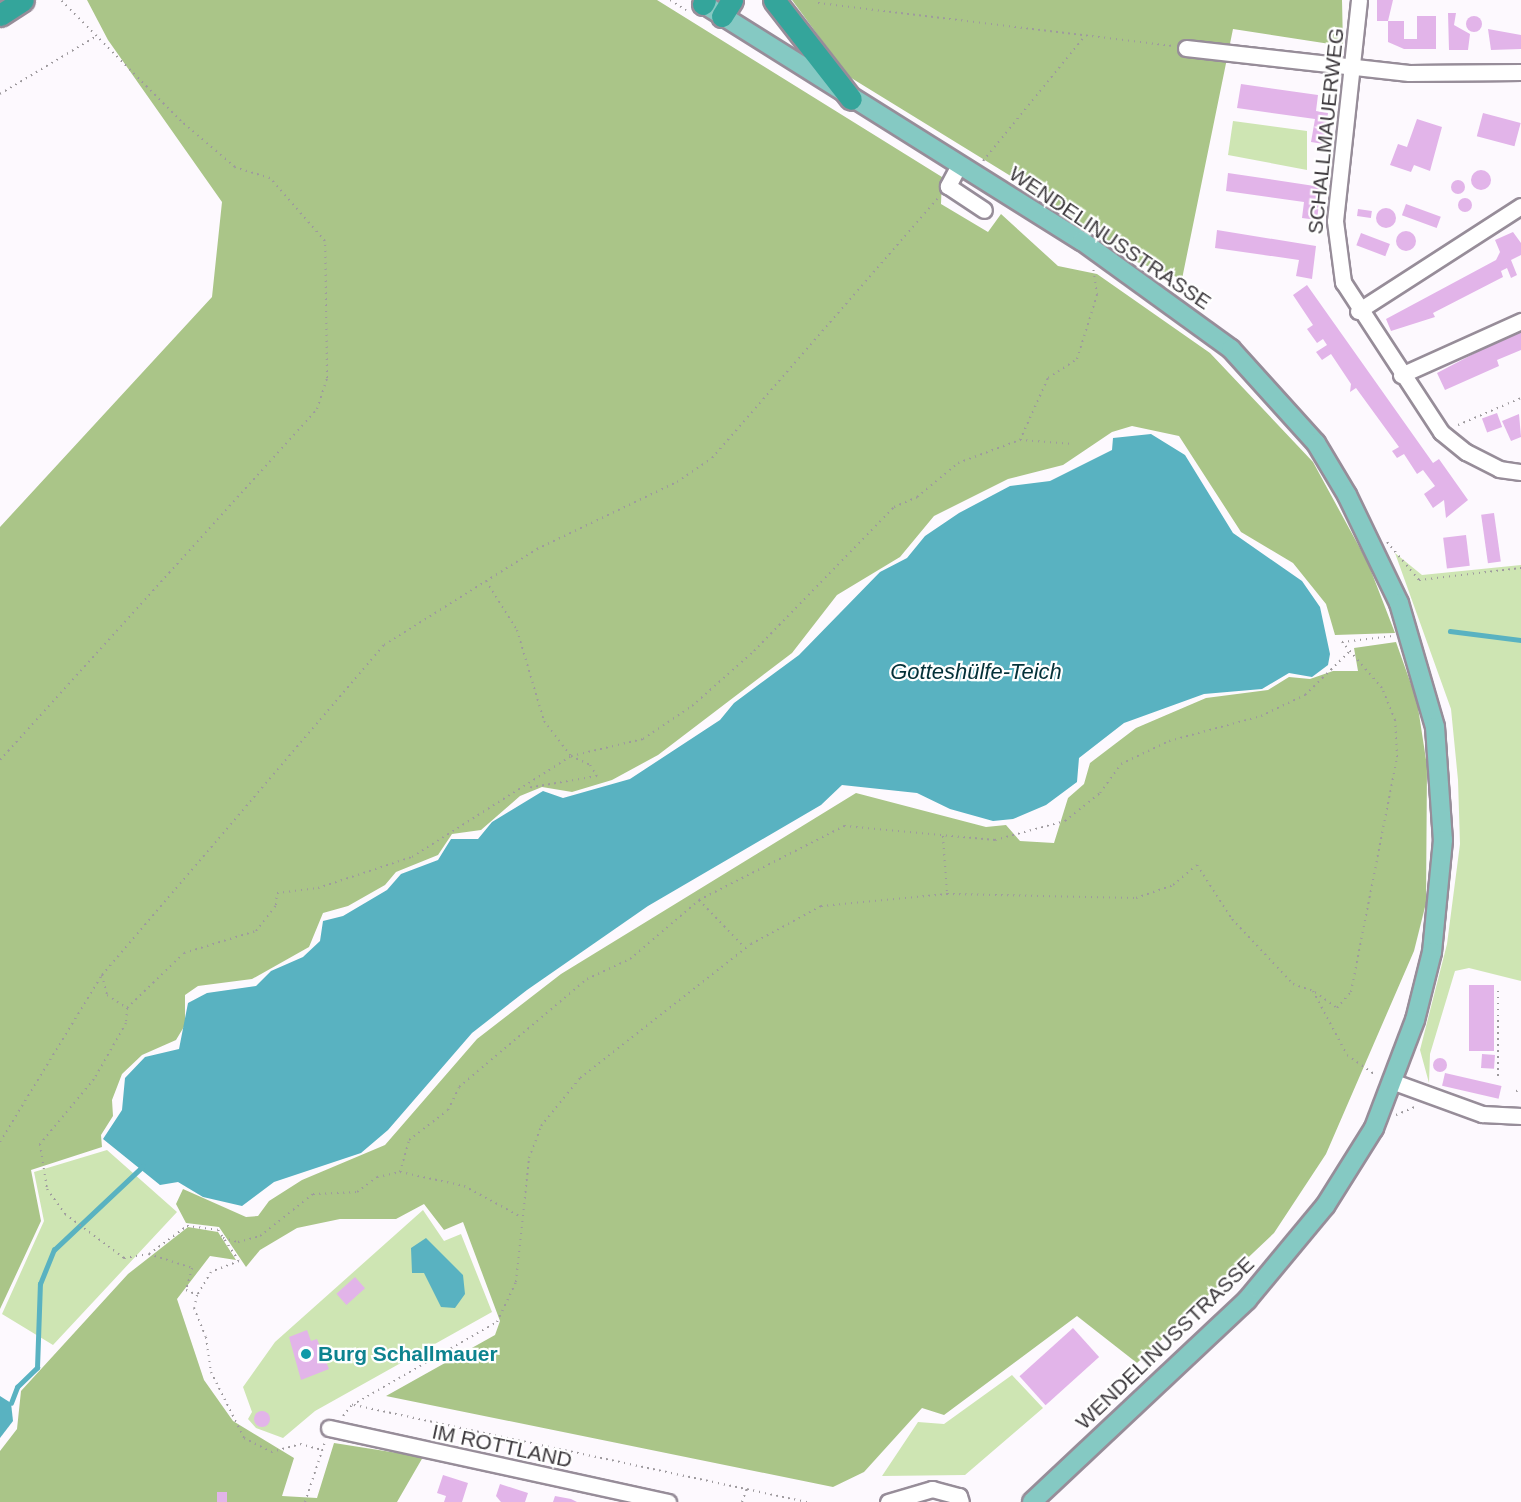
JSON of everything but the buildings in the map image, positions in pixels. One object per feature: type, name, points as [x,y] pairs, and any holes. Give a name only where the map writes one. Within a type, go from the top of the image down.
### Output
[{"type":"highway","points":[[0,15],[23,0]]},
{"type":"highway","points":[[774,0],[851,99]]},
{"type":"main road","name":"WENDELINUSSTRASSE","points":[[702,1],[727,8],[851,99],[1146,284],[1231,349],[1316,443],[1373,544],[1420,666],[1442,787],[1441,884],[1432,952],[1354,1164],[1247,1300],[1032,1502]]},
{"type":"street","name":"SCHALLMAUERWEG","points":[[1359,0],[1354,68],[1334,238],[1343,282],[1358,311],[1441,432],[1466,452],[1499,469],[1521,472]]},
{"type":"street","points":[[1186,48],[1354,68],[1521,72]]},
{"type":"street","points":[[959,165],[948,186],[984,210]]},
{"type":"street","points":[[1358,311],[1521,206]]},
{"type":"street","points":[[1401,375],[1521,321]]},
{"type":"street","points":[[1384,1078],[1482,1114],[1521,1116]]},
{"type":"street","name":"IM ROTTLAND","points":[[329,1428],[668,1502]]},
{"type":"street","points":[[888,1502],[932,1489],[958,1496],[961,1502]]},
{"type":"path","points":[[0,760],[317,409],[327,378],[325,241],[270,178],[235,167],[181,121],[61,0]]},
{"type":"path","points":[[818,3],[1186,48]]},
{"type":"path","points":[[0,94],[98,35]]},
{"type":"path","points":[[959,165],[964,157],[981,164],[1086,36]]},
{"type":"path","points":[[0,1142],[102,975],[384,645],[537,549],[678,482],[712,458],[948,186]]},
{"type":"path","points":[[1086,260],[1104,272]]},
{"type":"path","points":[[1020,440],[1048,378],[1077,358],[1097,295],[1094,266]]},
{"type":"path","points":[[1441,432],[1521,398]]},
{"type":"path","points":[[322,1450],[300,1444],[271,1452],[244,1438],[211,1372],[206,1337],[194,1308],[197,1295],[211,1272],[239,1261],[218,1230],[187,1226],[148,1254],[123,1258],[65,1214],[47,1189],[40,1144],[94,1079],[126,1023],[127,1008],[184,953],[256,931],[276,905],[277,893],[318,888],[412,857],[462,821],[525,789],[571,756],[643,739],[692,706],[754,651],[894,507],[917,497],[958,463],[1020,440],[1074,444]]},
{"type":"path","points":[[1373,544],[1393,543],[1419,580],[1521,568]]},
{"type":"path","points":[[486,581],[517,630],[544,721],[571,756],[590,765],[597,776],[525,789]]},
{"type":"path","points":[[1395,625],[1401,642]]},
{"type":"path","points":[[305,1502],[329,1428],[352,1405],[496,1322],[516,1282],[521,1216],[529,1158],[557,1103],[587,1072],[745,948],[821,906],[947,894],[1136,898],[1173,885],[1197,865],[1232,919],[1293,984],[1313,991],[1337,1008],[1351,992],[1397,757],[1395,720],[1382,688],[1342,642],[1399,635]]},
{"type":"path","points":[[400,1172],[409,1140],[448,1110],[459,1087],[587,979],[630,959],[699,900],[844,826],[995,840],[1065,820],[1100,793],[1121,764],[1169,741],[1261,716],[1305,695],[1350,651]]},
{"type":"path","points":[[943,836],[947,894]]},
{"type":"path","points":[[699,900],[745,948]]},
{"type":"path","points":[[102,975],[107,995],[127,1008]]},
{"type":"path","points":[[1498,987],[1498,1076]]},
{"type":"path","points":[[1313,991],[1347,1055],[1384,1078]]},
{"type":"path","points":[[1516,1091],[1521,1090]]},
{"type":"path","points":[[223,1238],[238,1242],[260,1236],[313,1194],[357,1192],[377,1177],[400,1172],[464,1186],[521,1216]]},
{"type":"path","points":[[148,1254],[192,1268],[186,1290],[197,1295]]},
{"type":"path","points":[[352,1405],[747,1487],[808,1502]]},
{"type":"path","points":[[742,1502],[747,1487]]},
{"type":"green space","points":[[87,0],[657,0],[942,177],[941,204],[988,232],[1001,214],[1058,266],[1097,274],[1210,353],[1313,462],[1368,563],[1395,633],[1335,635],[1326,604],[1293,563],[1241,532],[1179,436],[1132,426],[1112,432],[1063,465],[1008,479],[934,516],[900,557],[837,595],[792,653],[658,755],[612,780],[572,792],[542,787],[520,796],[481,830],[452,834],[438,855],[396,872],[385,885],[348,906],[323,913],[309,947],[252,979],[198,986],[185,995],[185,1025],[176,1040],[142,1055],[122,1074],[112,1100],[113,1116],[101,1135],[102,1147],[31,1170],[41,1221],[0,1309],[0,527],[212,297],[222,202],[108,40]]},
{"type":"green space","points":[[792,0],[1342,0],[1343,46],[1233,29],[1182,279],[1137,262],[1032,189],[848,76]]},
{"type":"green space","points":[[1233,121],[1307,131],[1307,170],[1228,155]]},
{"type":"green space","points":[[1395,553],[1422,575],[1521,565],[1521,981],[1469,968],[1455,971],[1430,1054],[1429,1083],[1420,1050],[1447,944],[1460,844],[1458,780],[1451,709]]},
{"type":"green space","points":[[1396,642],[1417,701],[1427,766],[1426,903],[1414,951],[1326,1154],[1274,1233],[1137,1363],[1077,1316],[944,1415],[922,1408],[864,1472],[833,1487],[386,1396],[495,1335],[500,1321],[463,1222],[444,1230],[424,1204],[396,1219],[340,1219],[297,1228],[260,1250],[246,1267],[219,1227],[186,1223],[176,1204],[183,1189],[246,1217],[258,1216],[269,1201],[302,1180],[385,1145],[477,1039],[561,974],[856,793],[986,827],[1006,825],[1020,841],[1054,843],[1068,798],[1084,784],[1090,763],[1136,728],[1206,698],[1268,690],[1289,677],[1310,679],[1333,671],[1358,671],[1354,648]]},
{"type":"green space","points":[[107,1150],[177,1212],[53,1345],[2,1314],[44,1221],[34,1172]]},
{"type":"green space","points":[[423,1210],[444,1241],[461,1234],[492,1312],[315,1411],[283,1438],[256,1428],[248,1419],[252,1412],[243,1387],[275,1342]]},
{"type":"green space","points":[[188,1227],[218,1232],[236,1260],[210,1256],[177,1299],[204,1380],[233,1421],[294,1458],[282,1496],[317,1498],[334,1443],[423,1457],[397,1502],[0,1502],[0,1451],[17,1429],[21,1391],[128,1274]]},
{"type":"green space","points":[[1012,1375],[1043,1408],[965,1475],[882,1476],[918,1422],[944,1424]]},
{"type":"water","name":"Gotteshülfe-Teich","points":[[1151,434],[1185,455],[1233,533],[1302,581],[1320,607],[1330,654],[1328,665],[1312,677],[1289,673],[1262,689],[1204,694],[1124,723],[1079,758],[1077,782],[1046,805],[1013,819],[993,821],[950,809],[917,793],[842,785],[821,805],[648,906],[527,990],[472,1033],[388,1130],[361,1153],[274,1182],[242,1206],[203,1197],[178,1182],[160,1185],[103,1139],[122,1110],[125,1078],[145,1057],[179,1049],[188,1003],[207,993],[256,986],[271,971],[303,957],[320,941],[323,921],[343,916],[387,890],[401,874],[438,860],[451,839],[478,839],[492,822],[543,791],[563,798],[630,779],[720,720],[734,703],[799,655],[880,572],[907,558],[925,536],[959,513],[1010,486],[1050,481],[1112,450],[1113,438]]},
{"type":"water","points":[[426,1238],[463,1275],[465,1294],[455,1308],[441,1307],[424,1273],[412,1273],[411,1248]]},
{"type":"water","points":[[0,1396],[11,1403],[13,1421],[0,1438]]},
{"type":"waterway","points":[[1450,631],[1521,640]]},
{"type":"waterway","points":[[11,1403],[17,1387],[37,1368],[40,1284],[54,1250],[143,1166]]},
{"type":"place","name":"Burg Schallmauer","points":[[306,1354]]}]
